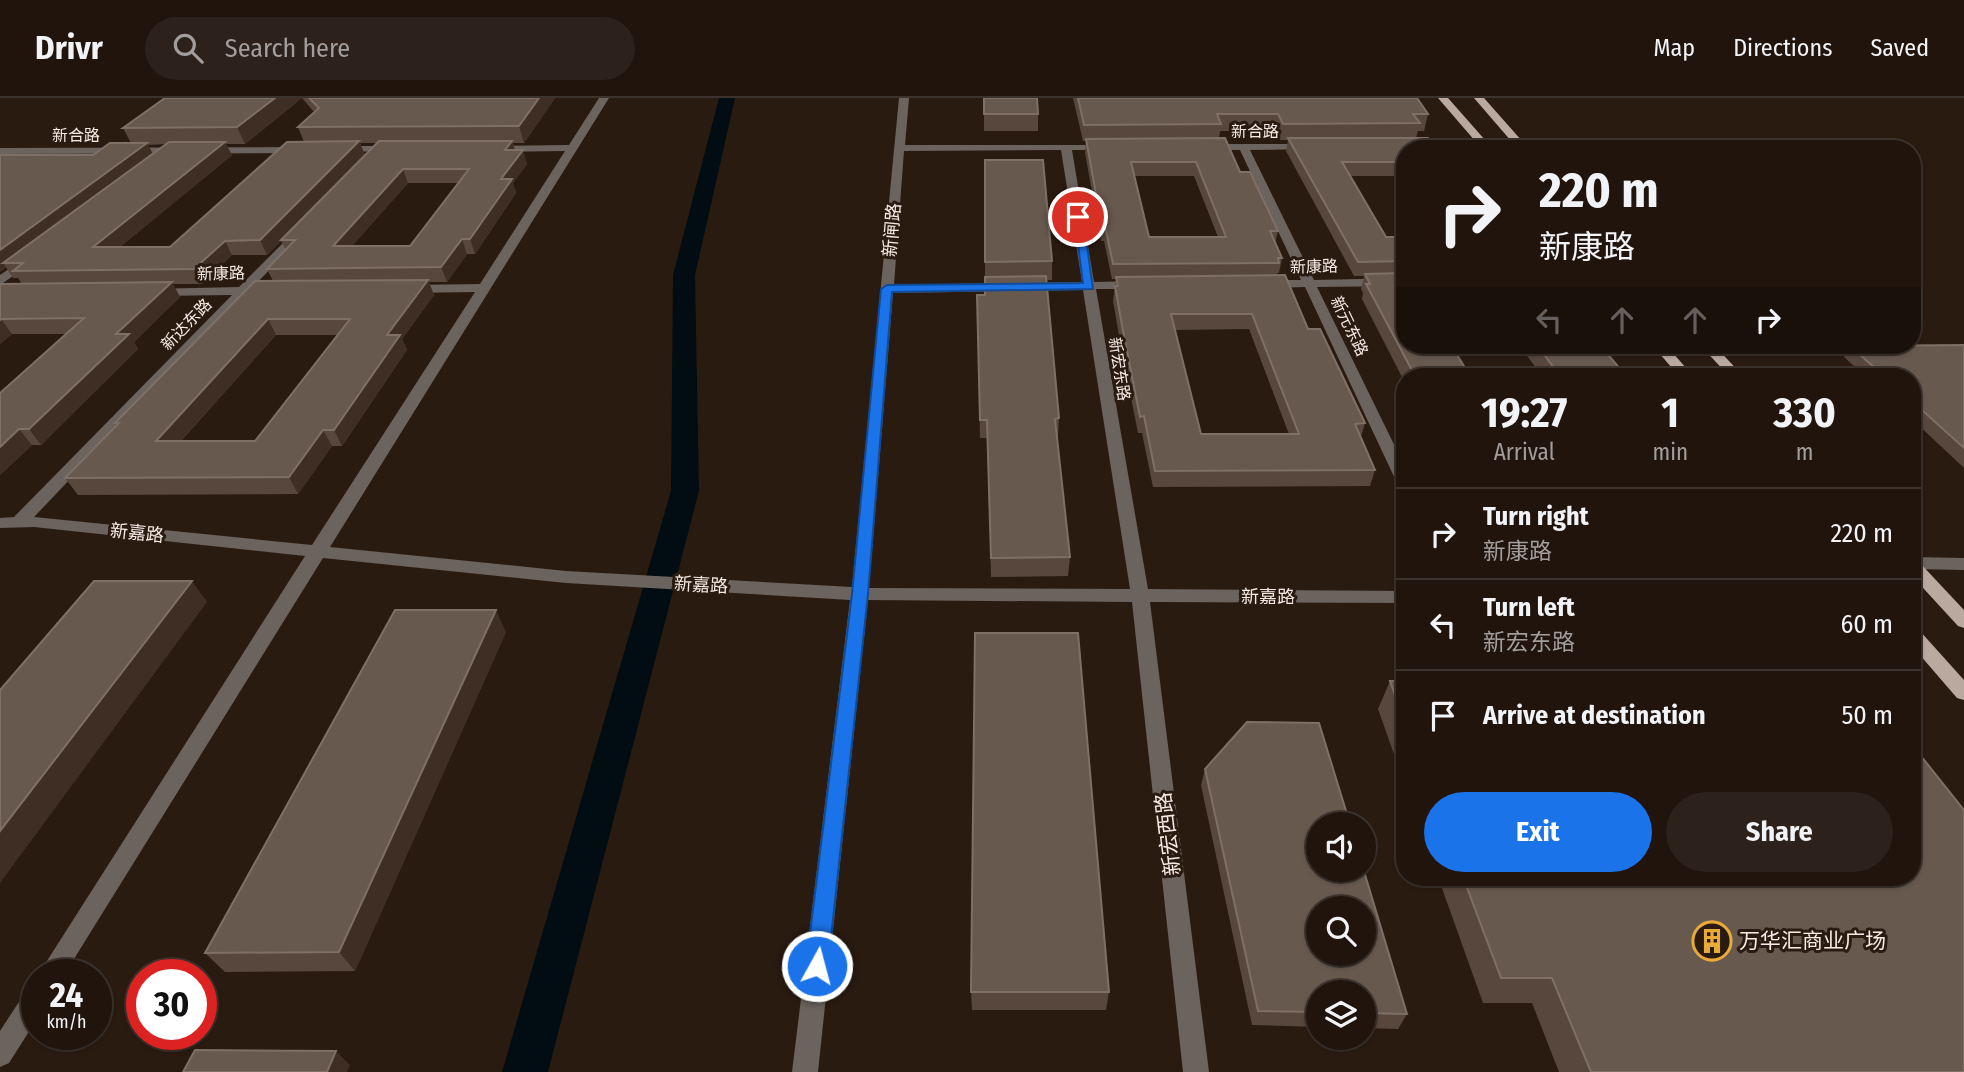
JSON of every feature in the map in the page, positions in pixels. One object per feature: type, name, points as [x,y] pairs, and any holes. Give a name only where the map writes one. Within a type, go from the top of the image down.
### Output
[{"type":"main road","points":[[1479,98],[1516,140]]},
{"type":"main road","points":[[1486,98],[1488,110]]},
{"type":"main road","points":[[1444,101],[1480,140]]},
{"type":"main road","points":[[1667,354],[1679,368]]},
{"type":"main road","points":[[1715,354],[1729,368]]},
{"type":"main road","points":[[1921,574],[1964,621]]},
{"type":"main road","points":[[1921,644],[1964,693]]},
{"type":"street","points":[[60,959],[604,98]]},
{"type":"street","name":"新闸路","points":[[805,1072],[860,594],[904,98]]},
{"type":"street","name":"新元东路","points":[[1244,146],[1396,464]]},
{"type":"street","name":"新合路","points":[[1190,147],[1325,146]]},
{"type":"street","name":"新宏东路","points":[[1066,147],[1140,596]]},
{"type":"street","points":[[900,148],[1121,147]]},
{"type":"street","points":[[476,149],[572,148]]},
{"type":"street","name":"新合路","points":[[0,151],[311,149]]},
{"type":"street","points":[[325,149],[407,149]]},
{"type":"street","points":[[362,168],[380,149]]},
{"type":"street","points":[[152,167],[173,150]]},
{"type":"street","name":"新达东路","points":[[18,523],[249,291],[307,225]]},
{"type":"street","points":[[0,281],[43,248]]},
{"type":"street","name":"新康路","points":[[1255,284],[1396,282]]},
{"type":"street","points":[[887,289],[1158,285]]},
{"type":"street","points":[[390,289],[484,288]]},
{"type":"street","name":"新康路","points":[[135,292],[249,291]]},
{"type":"street","name":"新嘉路","points":[[0,523],[566,578],[860,594],[1396,597]]},
{"type":"street","points":[[1921,565],[1964,564]]},
{"type":"street","name":"新宏西路","points":[[1140,596],[1196,1072]]},
{"type":"street","points":[[0,1054],[21,1021]]},
{"type":"building","points":[[165,98],[275,98],[237,127],[123,128]]},
{"type":"building","points":[[309,98],[539,98],[519,126],[298,127],[319,108]]},
{"type":"building","points":[[984,98],[1037,98],[1038,114],[984,114]]},
{"type":"building","points":[[1078,98],[1417,98],[1428,114],[1413,114],[1420,123],[1283,124],[1278,114],[1217,114],[1221,124],[1084,125]]},
{"type":"building","points":[[1225,138],[1240,172],[1250,172],[1278,231],[1270,231],[1282,258],[1278,258],[1279,263],[1113,264],[1105,226],[1102,227],[1086,139]],"holes":[[[1131,162],[1196,162],[1226,237],[1149,237]]]},
{"type":"building","points":[[1288,138],[1428,138],[1429,140],[1396,140],[1396,162],[1342,162],[1386,237],[1396,237],[1396,261],[1358,262]]},
{"type":"building","points":[[359,141],[260,240],[225,241],[194,269],[13,271],[23,263],[3,263],[169,142],[225,142],[93,247],[170,247],[287,142]]},
{"type":"building","points":[[379,141],[512,141],[505,150],[523,150],[501,179],[512,179],[470,239],[462,239],[441,267],[267,269],[295,240],[281,240]],"holes":[[[403,169],[469,169],[410,246],[333,246]]]},
{"type":"building","points":[[110,143],[147,143],[0,250],[0,155],[93,155]]},
{"type":"building","points":[[985,160],[1043,160],[1052,261],[985,262]]},
{"type":"building","points":[[1396,273],[1396,340],[1366,284],[1370,284],[1365,274]]},
{"type":"building","points":[[1285,275],[1308,329],[1320,329],[1365,423],[1355,424],[1375,470],[1155,471],[1144,416],[1140,417],[1115,286],[1118,286],[1116,277]],"holes":[[[1171,314],[1252,314],[1299,434],[1201,434]]]},
{"type":"building","points":[[1046,276],[1059,418],[1055,419],[1070,557],[991,558],[987,420],[980,420],[977,295],[985,295],[985,277]]},
{"type":"building","points":[[428,280],[387,335],[400,335],[334,430],[323,430],[289,477],[65,478],[119,423],[115,423],[255,281]],"holes":[[[268,319],[350,319],[255,441],[156,441]]]},
{"type":"building","points":[[172,282],[116,334],[129,334],[29,429],[19,429],[0,447],[0,393],[84,318],[0,320],[0,284]]},
{"type":"building","points":[[1921,345],[1964,345],[1964,448],[1921,409],[1921,368],[1875,368],[1859,354],[1921,354]]},
{"type":"building","points":[[1403,354],[1457,354],[1465,368],[1411,368]]},
{"type":"building","points":[[1544,354],[1608,354],[1619,368],[1554,368]]},
{"type":"building","points":[[94,581],[192,581],[0,831],[0,690]]},
{"type":"building","points":[[395,610],[496,610],[339,952],[205,953]]},
{"type":"building","points":[[975,633],[1078,633],[1109,992],[971,992]]},
{"type":"building","points":[[1390,681],[1396,681],[1396,698]]},
{"type":"building","points":[[1247,722],[1319,723],[1346,812],[1306,812],[1306,882],[1367,882],[1371,896],[1306,896],[1306,966],[1376,966],[1376,911],[1407,1014],[1376,1013],[1376,980],[1306,980],[1306,1012],[1258,1011],[1205,769]]},
{"type":"building","name":"万华汇商业广场","points":[[1921,756],[1964,810],[1964,1072],[1591,1072],[1552,978],[1501,978],[1466,886],[1921,886]]},
{"type":"building","points":[[195,1050],[336,1051],[327,1072],[183,1072]]},
{"type":"waterway","points":[[525,1072],[685,491],[684,275],[727,98]]},
{"type":"place","name":"万华汇商业广场","points":[[1712,941]]},
{"type":"route","points":[[817,966],[860,594],[887,289],[1089,286],[1078,217]]}]
